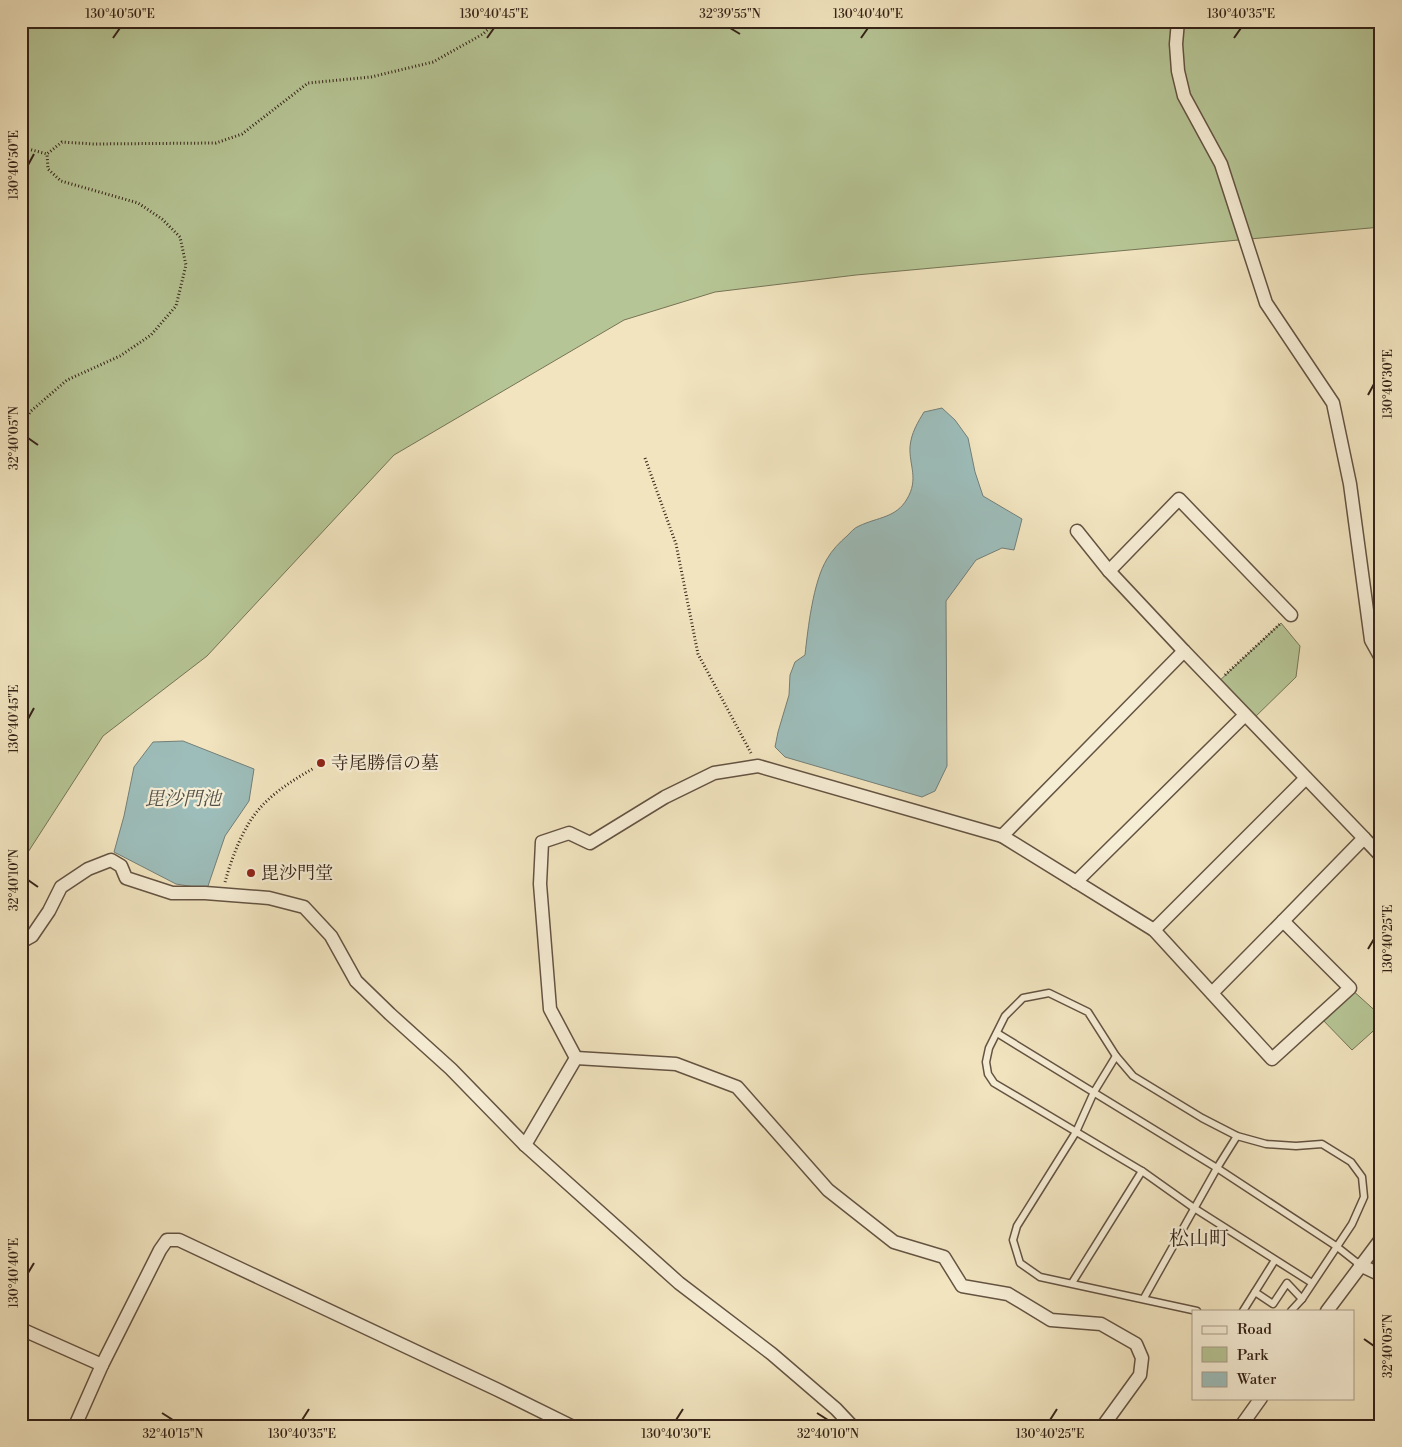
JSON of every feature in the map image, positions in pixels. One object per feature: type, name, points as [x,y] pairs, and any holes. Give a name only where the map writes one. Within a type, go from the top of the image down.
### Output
[{"type":"street","points":[[1178,21],[1176,44],[1178,71],[1184,96],[1221,164],[1266,303],[1333,403],[1350,484],[1371,640],[1381,658]]},
{"type":"street","points":[[1109,571],[1179,498],[1291,615]]},
{"type":"street","points":[[1077,531],[1109,571],[1381,856]]},
{"type":"street","points":[[1002,836],[1184,651]]},
{"type":"street","points":[[1076,882],[1245,715]]},
{"type":"street","points":[[576,1058],[550,1009],[540,884],[542,842],[569,833],[590,844],[665,797],[714,773],[758,766],[1002,836],[1154,930],[1272,1059],[1350,988],[1283,921]]},
{"type":"street","points":[[1154,930],[1306,778]]},
{"type":"street","points":[[1212,993],[1364,838]]},
{"type":"street","points":[[21,942],[32,936],[49,911],[61,887],[88,869],[112,860],[121,866],[126,878],[172,893],[221,894],[269,898],[304,907],[331,936],[356,981],[452,1069],[525,1145],[679,1283],[772,1354],[836,1409],[852,1426]]},
{"type":"street","points":[[525,1145],[576,1058]]},
{"type":"street","points":[[576,1058],[676,1064],[737,1086],[828,1190],[894,1242],[944,1256],[962,1286],[1008,1294],[1051,1320],[1101,1324],[1136,1344],[1142,1358],[1140,1375],[1103,1426]]},
{"type":"street","points":[[1328,1310],[1381,1239]]},
{"type":"street","points":[[75,1426],[102,1365],[160,1250],[167,1240],[179,1240],[571,1426]]},
{"type":"street","points":[[1360,1265],[1381,1275]]},
{"type":"street","points":[[21,1329],[102,1365]]},
{"type":"street","points":[[1241,1426],[1260,1400]]},
{"type":"lane","points":[[1292,1310],[1302,1299],[1352,1224],[1364,1197],[1362,1177],[1351,1162],[1322,1144],[1296,1146],[1266,1144],[1237,1136],[1202,1118],[1133,1076],[1116,1056],[1088,1012],[1049,992],[1023,998],[1005,1016],[989,1048],[986,1062],[988,1074],[994,1083],[1142,1171],[1194,1208],[1312,1283]]},
{"type":"lane","points":[[997,1032],[1217,1168],[1336,1246],[1360,1265]]},
{"type":"lane","points":[[1116,1056],[1094,1092],[1076,1132],[1017,1226],[1013,1240],[1020,1262],[1040,1277],[1193,1310]]},
{"type":"lane","points":[[1144,1298],[1237,1136]]},
{"type":"lane","points":[[1072,1283],[1142,1171]]},
{"type":"lane","points":[[1244,1310],[1275,1260]]},
{"type":"lane","points":[[1255,1292],[1273,1304],[1287,1283],[1302,1299]]},
{"type":"path","points":[[47,154],[62,142],[92,144],[216,143],[242,134],[308,83],[371,77],[433,62],[483,34],[497,21]]},
{"type":"path","points":[[21,147],[47,154]]},
{"type":"path","points":[[21,425],[31,411],[67,380],[120,356],[151,335],[176,306],[186,265],[180,237],[162,219],[138,203],[61,182],[48,169],[47,154]]},
{"type":"path","points":[[645,458],[676,544],[698,654],[758,766]]},
{"type":"path","points":[[1216,684],[1291,615]]},
{"type":"path","points":[[221,894],[231,861],[246,830],[260,808],[286,785],[314,768]]},
{"type":"green space","points":[[21,21],[1381,21],[1381,227],[856,275],[715,292],[624,320],[394,455],[207,656],[103,736],[21,863]]},
{"type":"green space","points":[[1281,623],[1300,646],[1296,677],[1251,721],[1216,684]]},
{"type":"green space","points":[[1350,988],[1381,1016],[1381,1024],[1352,1050],[1319,1016]]},
{"type":"water","points":[[942,408],[955,420],[968,438],[975,472],[983,496],[1022,519],[1014,550],[1002,548],[976,560],[946,601],[947,766],[935,791],[922,797],[785,757],[775,747],[789,695],[790,675],[795,662],[805,655],[812,606],[822,569],[834,549],[854,529],[892,514],[903,505],[911,492],[913,479],[910,447],[913,432],[924,412]]},
{"type":"water","name":"毘沙門池","points":[[183,741],[254,769],[249,801],[225,836],[207,889],[176,884],[114,852],[134,767],[153,742]]},
{"type":"place","name":"寺尾勝信の墓","points":[[321,763]]},
{"type":"place","name":"毘沙門堂","points":[[251,873]]},
{"type":"district","name":"松山町","points":[[1199,1239]]}]
